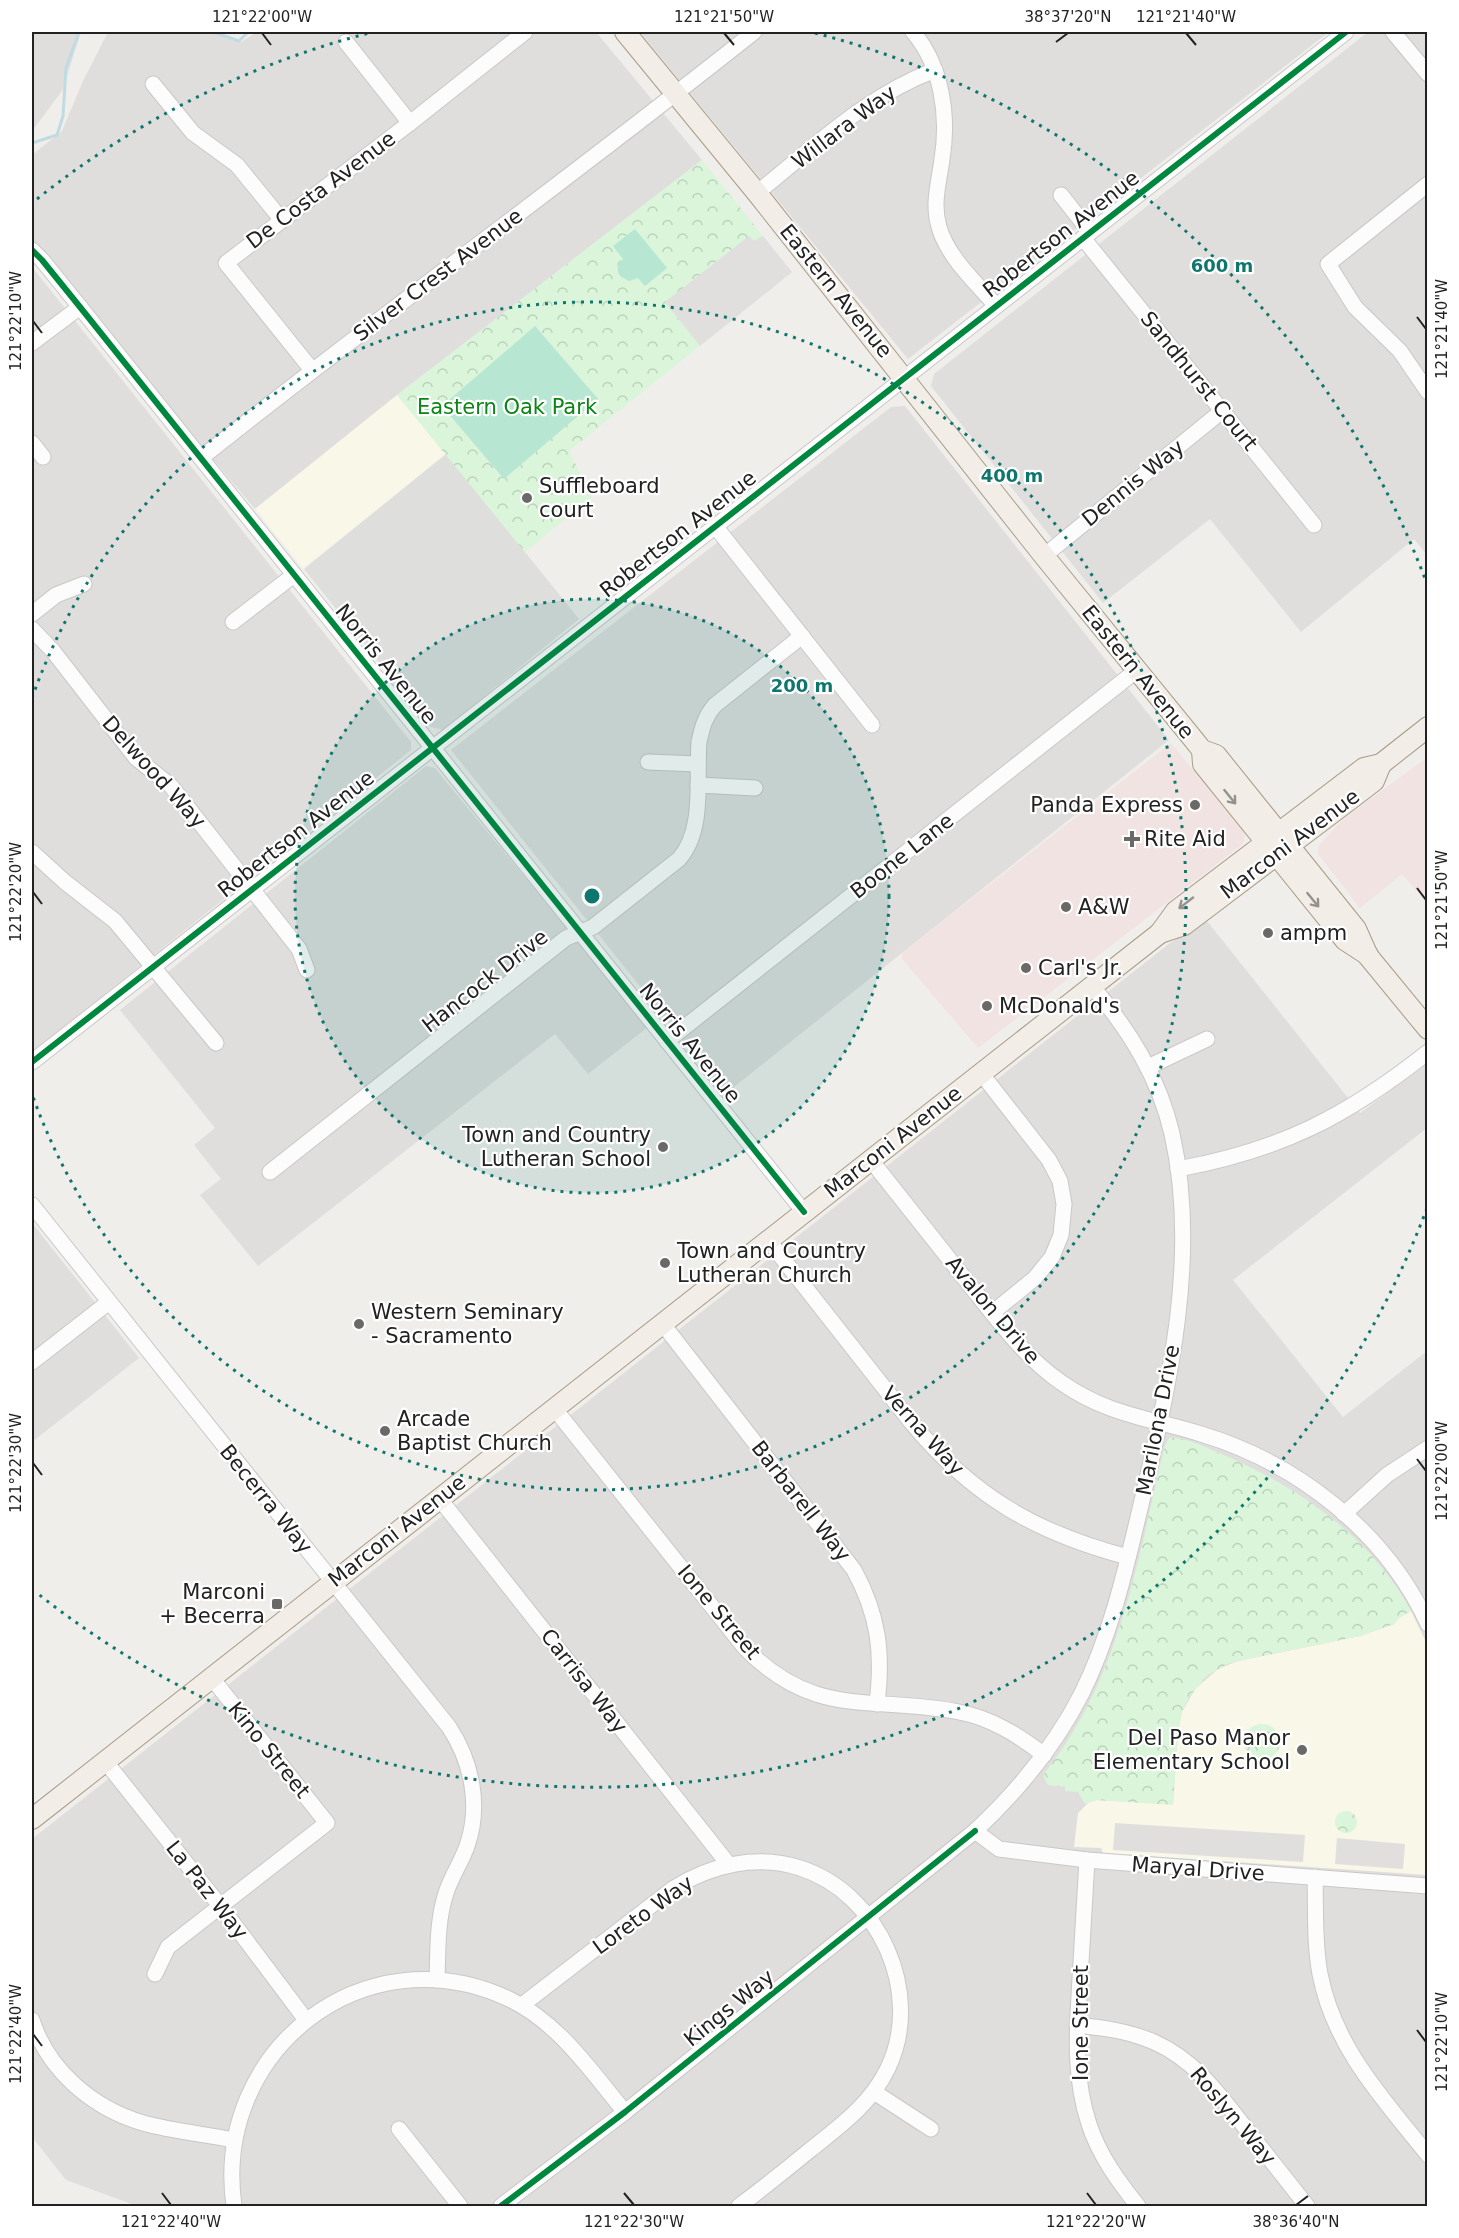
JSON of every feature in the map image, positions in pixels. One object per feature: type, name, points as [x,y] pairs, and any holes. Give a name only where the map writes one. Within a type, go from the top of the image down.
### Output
[{"type":"main road","name":"Eastern Avenue","points":[[625,32],[905,377],[1044,556],[1202,750],[1216,755],[1277,844],[1356,929],[1368,956],[1428,1029]]},
{"type":"main road","name":"Marconi Avenue","points":[[32,1819],[1160,933],[1176,911],[1277,844],[1364,768],[1381,764],[1428,727]]},
{"type":"street","name":"De Costa Avenue","points":[[312,370],[226,263],[525,32]]},
{"type":"street","name":"Silver Crest Avenue","points":[[201,458],[312,370],[754,32]]},
{"type":"street","points":[[913,32],[925,48],[935,70],[944,117],[942,159],[935,203],[939,226],[948,247],[996,306]]},
{"type":"street","name":"Robertson Avenue","points":[[32,1062],[1346,32]]},
{"type":"street","points":[[1393,32],[1428,74]]},
{"type":"street","points":[[346,42],[410,123]]},
{"type":"street","name":"Willara Way","points":[[757,193],[870,102],[898,86],[935,70]]},
{"type":"street","points":[[153,84],[194,133],[237,165],[281,219]]},
{"type":"street","points":[[1428,184],[1328,264],[1355,307],[1400,351],[1428,392]]},
{"type":"street","name":"Sandhurst Court","points":[[1061,195],[1087,235],[1222,411],[1314,525]]},
{"type":"street","name":"Norris Avenue","points":[[32,250],[804,1212]]},
{"type":"street","points":[[32,344],[80,307]]},
{"type":"street","name":"Dennis Way","points":[[1044,556],[1222,411]]},
{"type":"street","points":[[32,443],[43,457]]},
{"type":"street","points":[[715,526],[872,725]]},
{"type":"street","points":[[233,622],[294,575]]},
{"type":"street","points":[[32,614],[56,595],[84,584]]},
{"type":"street","name":"Delwood Way","points":[[32,629],[53,651],[136,758],[171,786],[299,949],[307,970]]},
{"type":"street","name":"Hancock Drive","points":[[270,1172],[566,938],[593,927],[684,854],[695,829],[702,729],[711,710],[802,636]]},
{"type":"street","name":"Boone Lane","points":[[667,1041],[1137,670]]},
{"type":"street","points":[[648,762],[698,764]]},
{"type":"street","points":[[698,785],[755,788]]},
{"type":"street","points":[[32,852],[65,882],[115,921],[216,1043]]},
{"type":"street","name":"Marilona Drive","points":[[975,1831],[1009,1798],[1044,1755],[1092,1673],[1115,1610],[1169,1379],[1179,1293],[1182,1234],[1178,1169],[1167,1115],[1149,1067],[1127,1030],[1092,986]]},
{"type":"street","points":[[1149,1067],[1207,1039]]},
{"type":"street","points":[[1178,1169],[1243,1155],[1305,1131],[1364,1100],[1428,1052]]},
{"type":"street","points":[[981,1073],[1049,1160],[1060,1181],[1064,1204],[1061,1235],[1052,1257],[1035,1278],[992,1313]]},
{"type":"street","name":"Avalon Drive","points":[[870,1159],[992,1313],[1022,1348],[1062,1383],[1108,1408],[1160,1424],[1200,1433],[1256,1455],[1302,1481],[1367,1535],[1397,1572],[1428,1624]]},
{"type":"street","name":"Becerra Way","points":[[32,1205],[449,1727],[462,1751],[471,1777],[474,1811],[471,1832],[441,1909],[436,1980]]},
{"type":"street","name":"Verna Way","points":[[768,1240],[910,1422],[964,1478],[1013,1512],[1047,1530],[1079,1543],[1128,1557]]},
{"type":"street","points":[[32,1362],[109,1302]]},
{"type":"street","name":"Barbarell Way","points":[[662,1323],[854,1570],[870,1604],[879,1641],[880,1678],[877,1704]]},
{"type":"street","name":"Ione Street","points":[[554,1408],[745,1648],[785,1681],[825,1698],[851,1703],[928,1707],[978,1717],[1013,1733],[1044,1755]]},
{"type":"street","points":[[1344,1514],[1387,1475],[1428,1448]]},
{"type":"street","name":"Carrisa Way","points":[[439,1498],[729,1865]]},
{"type":"street","name":"Kino Street","points":[[211,1677],[327,1823],[221,1907]]},
{"type":"street","name":"La Paz Way","points":[[105,1761],[221,1907],[306,2020]]},
{"type":"street","name":"Maryal Drive","points":[[975,1831],[999,1849],[1087,1860],[1428,1886]]},
{"type":"street","name":"Kings Way","points":[[501,2206],[625,2112],[975,1831]]},
{"type":"street","name":"Ione Street","points":[[1087,1860],[1077,2025],[1078,2080],[1089,2126],[1110,2169],[1138,2206]]},
{"type":"street","name":"Loreto Way","points":[[522,2005],[674,1888],[701,1874],[729,1865],[776,1863],[815,1874],[838,1887],[851,1898],[881,1938],[892,1961],[899,1986],[900,2023],[894,2052],[883,2079],[854,2115],[739,2206]]},
{"type":"street","points":[[1315,1877],[1320,1974],[1335,2024],[1365,2076],[1428,2155]]},
{"type":"street","points":[[155,1974],[168,1947],[221,1907]]},
{"type":"street","points":[[234,2206],[231,2170],[234,2140],[240,2117],[255,2079],[279,2046],[306,2020],[343,1998],[375,1986],[395,1982],[436,1980],[479,1987],[522,2005],[552,2027],[572,2047],[625,2112]]},
{"type":"street","points":[[32,2020],[40,2041],[56,2067],[96,2101],[142,2122],[234,2140]]},
{"type":"street","name":"Roslyn Way","points":[[1077,2025],[1121,2031],[1138,2036],[1155,2042],[1186,2061],[1213,2086],[1307,2206]]},
{"type":"street","points":[[874,2092],[931,2129]]},
{"type":"street","points":[[399,2129],[460,2206]]},
{"type":"shaded area","points":[[32,32],[81,32],[62,91],[32,131]]},
{"type":"shaded area","points":[[108,32],[217,32],[241,42],[257,32],[596,32],[702,160],[397,395],[255,509],[32,246],[32,155],[62,131],[83,81]]},
{"type":"shaded area","points":[[640,32],[1329,32],[908,359]]},
{"type":"shaded area","points":[[1368,32],[1427,32],[1427,555],[1414,539],[1301,632],[1210,519],[1103,603],[931,386],[934,374]]},
{"type":"shaded area","points":[[749,236],[754,241],[763,236],[792,272],[700,346],[665,302]]},
{"type":"shaded area","points":[[32,267],[411,742],[411,750],[32,1052]]},
{"type":"shaded area","points":[[397,395],[446,454],[303,569],[255,509]]},
{"type":"shaded area","points":[[905,406],[1169,740],[729,1091],[726,1088],[722,1089],[451,750],[891,407]]},
{"type":"shaded area","points":[[446,454],[579,619],[443,730],[431,727],[304,569]]},
{"type":"shaded area","points":[[1171,743],[1245,833],[1243,844],[978,1048],[902,959],[902,953]]},
{"type":"shaded area","points":[[1425,759],[1428,763],[1427,903],[1402,874],[1360,908],[1318,854],[1319,845],[1346,817]]},
{"type":"shaded area","points":[[426,766],[435,768],[648,1027],[588,1074],[555,1034],[258,1266],[200,1195],[221,1179],[194,1145],[215,1128],[120,1010]]},
{"type":"shaded area","points":[[1207,921],[1360,1113],[1427,1064],[1427,1128],[1233,1280],[1343,1417],[1427,1351],[1427,2206],[137,2206],[66,2180],[32,2137],[32,1839],[1170,943]]},
{"type":"shaded area","points":[[32,1223],[139,1358],[32,1442]]},
{"type":"shaded area","name":"Del Paso Manor Elementary School","points":[[1411,1611],[1427,1644],[1427,1875],[1103,1853],[1101,1848],[1074,1847],[1078,1813],[1089,1802],[1097,1800],[1173,1804],[1178,1732],[1182,1712],[1195,1689],[1218,1669],[1238,1661],[1360,1636],[1394,1624],[1400,1617]]},
{"type":"shaded area","points":[[1115,1823],[1305,1835],[1303,1862],[1113,1850]]},
{"type":"shaded area","points":[[1337,1838],[1405,1844],[1403,1869],[1335,1864]]},
{"type":"green space","name":"Eastern Oak Park","points":[[702,160],[792,272],[569,451],[592,497],[525,552],[397,395]]},
{"type":"green space","points":[[635,229],[667,268],[645,286],[638,278],[629,281],[620,276],[618,267],[623,259],[613,246]]},
{"type":"green space","points":[[535,326],[598,399],[504,479],[442,406]]},
{"type":"green space","points":[[1169,1438],[1191,1441],[1213,1450],[1281,1483],[1307,1500],[1355,1538],[1376,1560],[1411,1611],[1400,1617],[1394,1624],[1360,1636],[1238,1661],[1227,1664],[1208,1675],[1189,1697],[1182,1712],[1178,1732],[1173,1805],[1097,1800],[1085,1804],[1078,1792],[1065,1791],[1065,1787],[1048,1785],[1044,1774],[1070,1737],[1091,1699],[1108,1659],[1134,1577],[1164,1448]]},
{"type":"green space","points":[[1262,1724],[1275,1729],[1280,1742],[1275,1755],[1262,1760],[1249,1755],[1244,1742],[1249,1729]]},
{"type":"green space","points":[[1346,1811],[1354,1814],[1357,1822],[1354,1830],[1346,1833],[1338,1830],[1335,1822],[1338,1814]]},
{"type":"waterway","points":[[32,143],[57,135],[63,116],[66,68],[79,32]]},
{"type":"waterway","points":[[213,32],[239,41],[248,32]]},
{"type":"cycle path","points":[[32,1062],[1346,32]]},
{"type":"cycle path","points":[[32,250],[804,1212]]},
{"type":"cycle path","points":[[501,2206],[625,2112],[975,1831]]},
{"type":"place","name":"Suffleboard court","points":[[527,498]]},
{"type":"place","name":"Panda Express","points":[[1195,805]]},
{"type":"place","name":"Rite Aid","points":[[1132,839]]},
{"type":"place","name":"A&W","points":[[1066,907]]},
{"type":"place","name":"ampm","points":[[1268,933]]},
{"type":"place","name":"Carl's Jr.","points":[[1026,968]]},
{"type":"place","name":"McDonald's","points":[[987,1006]]},
{"type":"place","name":"Town and Country Lutheran School","points":[[663,1147]]},
{"type":"place","name":"Town and Country Lutheran Church","points":[[665,1263]]},
{"type":"place","name":"Western Seminary - Sacramento","points":[[359,1324]]},
{"type":"place","name":"Arcade Baptist Church","points":[[385,1431]]},
{"type":"place","name":"Marconi + Becerra","points":[[277,1604]]},
{"type":"place","name":"Del Paso Manor Elementary School","points":[[1302,1750]]}]
